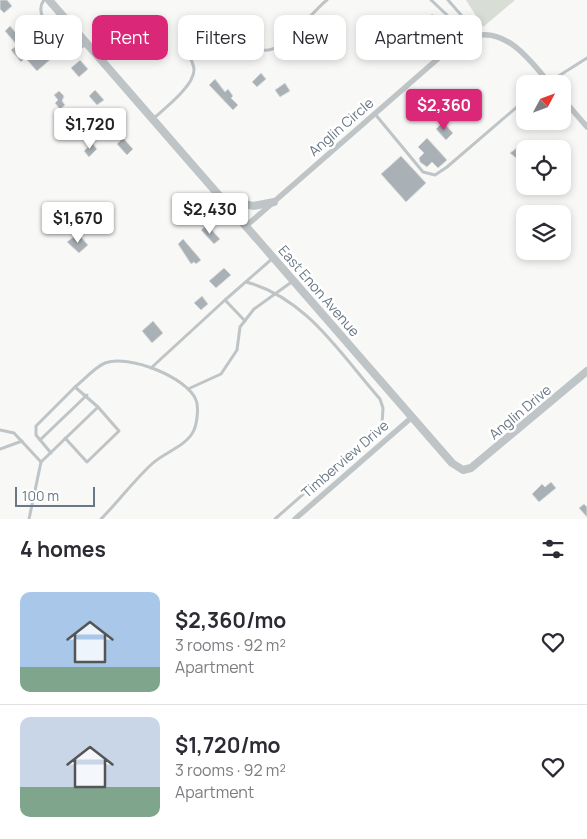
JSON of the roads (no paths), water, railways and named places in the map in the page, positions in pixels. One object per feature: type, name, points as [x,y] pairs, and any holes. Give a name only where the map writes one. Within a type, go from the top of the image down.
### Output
[{"type":"street","name":"East Enon Avenue","points":[[49,0],[411,418],[452,463],[463,470],[468,469]]},
{"type":"street","name":"Anglin Circle","points":[[482,36],[496,36],[514,46],[541,75]]},
{"type":"street","name":"Anglin Circle","points":[[246,226],[436,60]]},
{"type":"street","points":[[571,108],[587,127]]},
{"type":"street","points":[[217,193],[225,199],[249,205],[259,206],[274,202]]},
{"type":"street","name":"Anglin Drive","points":[[468,469],[487,457],[587,371]]},
{"type":"street","name":"Timberview Drive","points":[[295,519],[411,418]]},
{"type":"lane","points":[[44,0],[41,4],[40,12],[52,30],[76,50],[87,44]]},
{"type":"lane","points":[[152,119],[172,103],[194,74],[194,67],[187,47],[194,36],[208,33],[242,49],[272,50],[291,36],[327,0]]},
{"type":"lane","points":[[431,0],[447,15]]},
{"type":"lane","points":[[448,0],[461,15]]},
{"type":"lane","points":[[560,75],[587,58]]},
{"type":"lane","points":[[375,114],[423,172],[435,175],[447,167],[516,108]]},
{"type":"lane","points":[[151,368],[224,300],[274,258]]},
{"type":"lane","points":[[188,389],[221,374],[237,350],[240,327],[254,309],[293,281]]},
{"type":"lane","points":[[246,282],[276,292],[310,318],[380,399],[383,408],[382,425],[275,519]]},
{"type":"lane","points":[[224,300],[245,322]]},
{"type":"lane","points":[[51,452],[36,435],[36,426],[75,387],[104,363],[118,361],[159,370],[188,389],[197,400],[194,431],[174,451],[154,461],[101,519]]},
{"type":"lane","points":[[65,438],[86,462],[119,431],[87,395],[75,387]]},
{"type":"lane","points":[[40,440],[87,395]]},
{"type":"lane","points":[[29,519],[41,462],[98,407]]},
{"type":"lane","points":[[0,430],[14,433],[41,462]]},
{"type":"lane","points":[[0,449],[22,441]]}]
